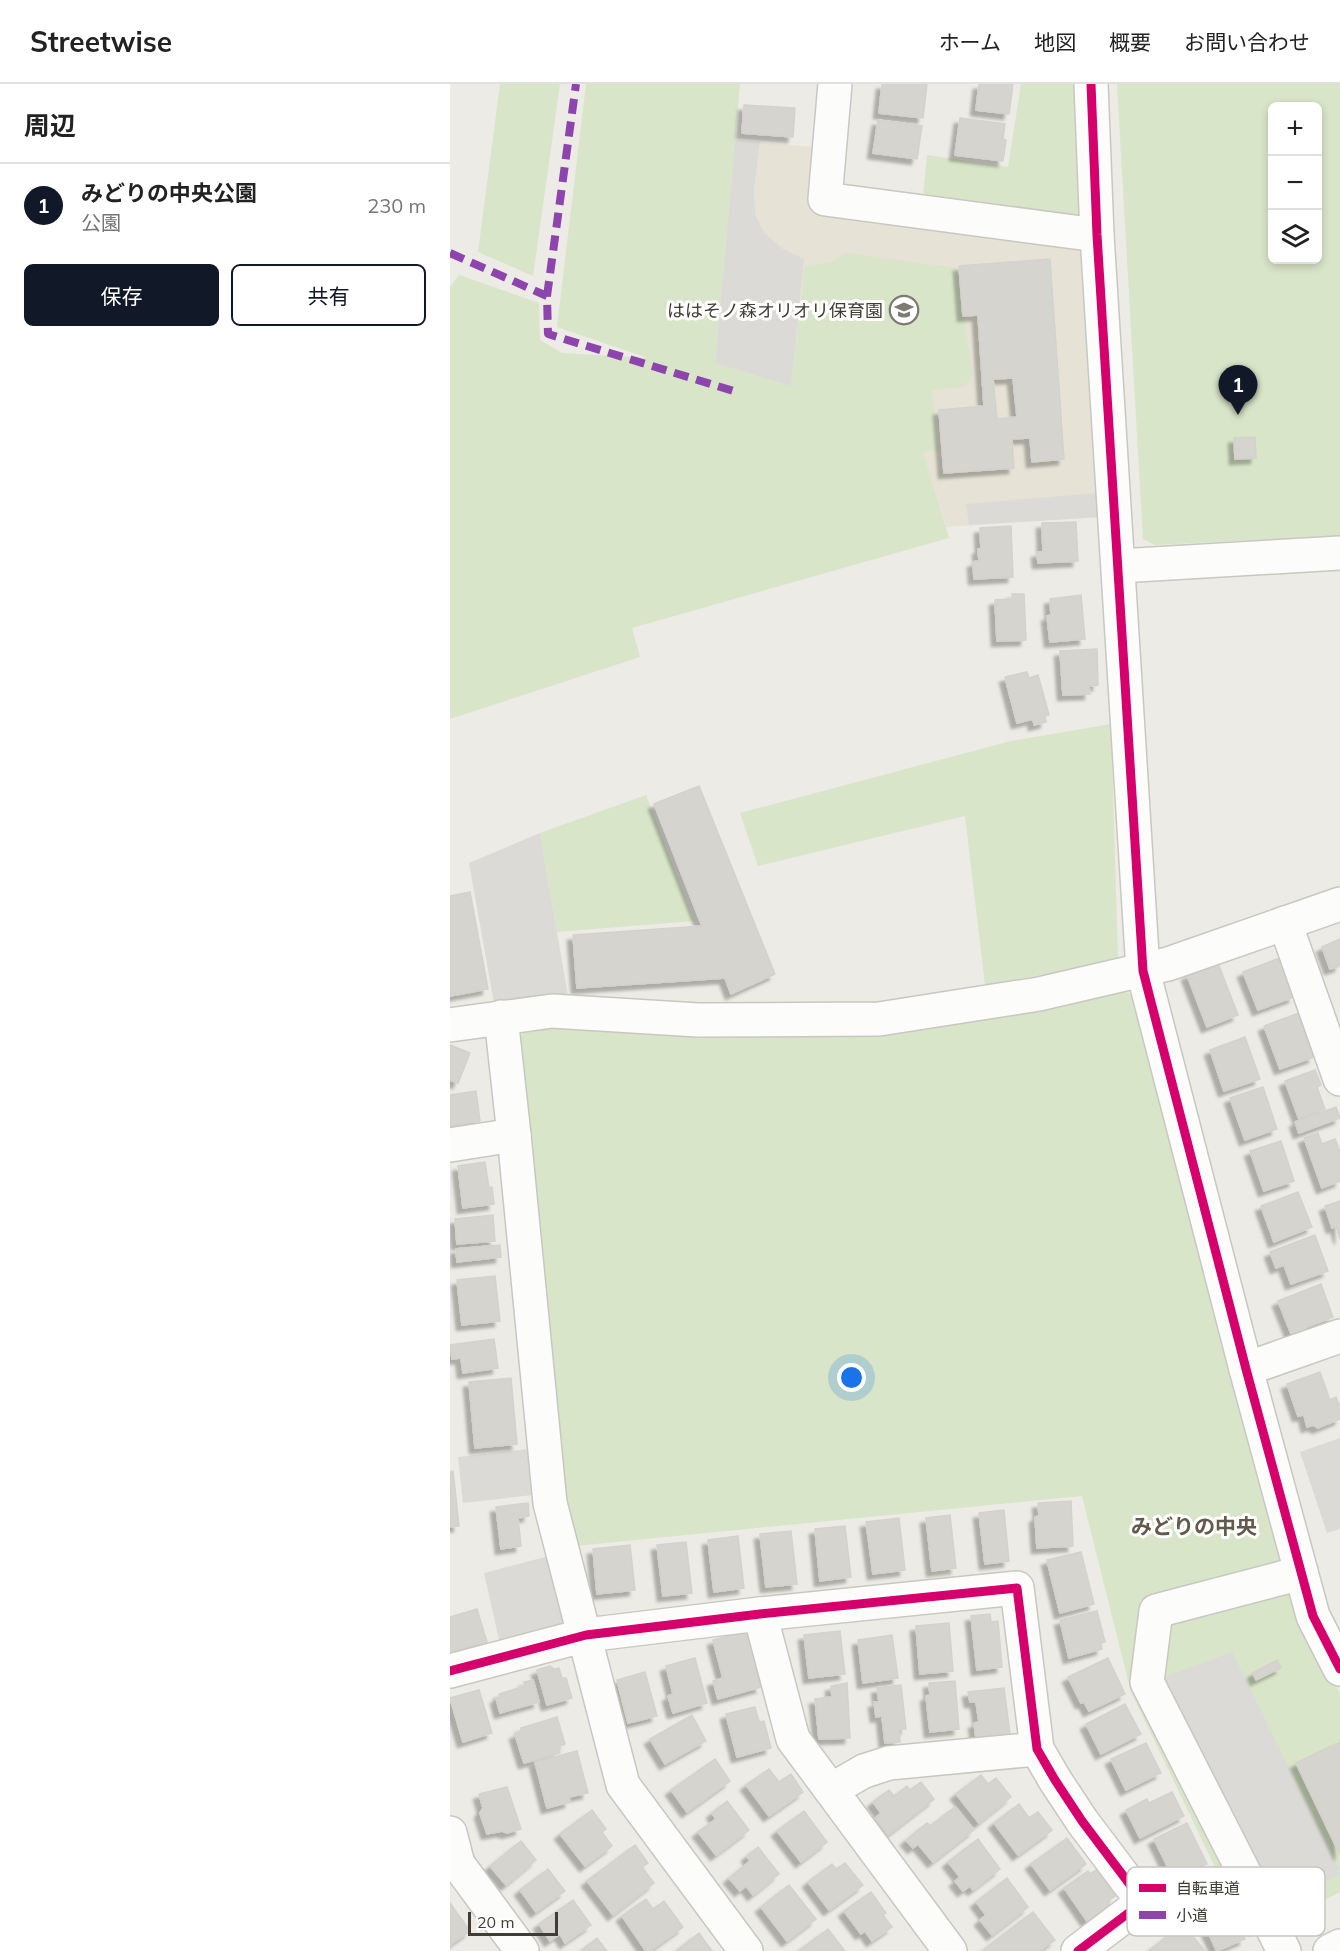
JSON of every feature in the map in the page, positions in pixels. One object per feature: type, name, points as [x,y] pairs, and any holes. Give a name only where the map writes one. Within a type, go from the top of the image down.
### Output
[{"type":"street","points":[[836,84],[825,199],[1097,235]]},
{"type":"street","points":[[1091,84],[1097,235],[1143,971],[1246,1369],[1313,1616],[1340,1669]]},
{"type":"street","points":[[1119,566],[1340,553]]},
{"type":"street","points":[[450,1025],[552,1011],[698,1020],[879,1019],[1039,994],[1143,971],[1340,904]]},
{"type":"street","points":[[1285,923],[1340,1079]]},
{"type":"street","points":[[501,1017],[550,1503],[623,1785],[746,1951]]},
{"type":"street","points":[[450,1145],[514,1135]]},
{"type":"street","points":[[1246,1369],[1340,1336]]},
{"type":"street","points":[[1241,1867],[1147,1682],[1156,1611],[1301,1573]]},
{"type":"street","points":[[450,1671],[586,1635],[760,1614],[1017,1588],[1037,1749],[1054,1780],[1082,1821],[1127,1881]]},
{"type":"street","points":[[760,1614],[793,1739],[950,1951]]},
{"type":"street","points":[[831,1790],[864,1771],[889,1763],[1037,1749]]},
{"type":"street","points":[[450,1833],[458,1864],[522,1951]]},
{"type":"street","points":[[1078,1951],[1127,1914]]},
{"type":"street","points":[[1276,1936],[1284,1951]]},
{"type":"street","points":[[1330,1951],[1340,1946]]},
{"type":"shaded area","name":"ははそノ森オリオリ保育園","points":[[735,140],[813,147],[810,210],[1077,245],[1086,256],[1101,517],[946,527],[914,424],[715,363]]},
{"type":"shaded area","points":[[735,140],[760,142],[754,190],[755,214],[764,233],[783,249],[804,259],[791,386],[715,363]]},
{"type":"shaded area","points":[[1099,493],[1101,517],[969,525],[966,504]]},
{"type":"shaded area","points":[[540,833],[568,996],[494,1003],[469,863]]},
{"type":"shaded area","points":[[1340,1438],[1340,1529],[1327,1533],[1300,1452]]},
{"type":"shaded area","points":[[528,1449],[533,1495],[463,1503],[458,1457]]},
{"type":"shaded area","points":[[549,1556],[564,1619],[558,1629],[500,1644],[484,1573]]},
{"type":"shaded area","points":[[1232,1652],[1340,1874],[1325,1882],[1325,1867],[1258,1867],[1165,1677]]},
{"type":"green space","points":[[500,84],[560,84],[533,276],[478,252]]},
{"type":"green space","points":[[586,84],[740,84],[715,363],[791,386],[805,266],[831,262],[846,253],[956,268],[973,376],[963,387],[932,390],[939,450],[923,452],[949,538],[632,628],[640,657],[450,719],[450,287],[459,275],[539,303],[540,340],[562,353],[648,358],[557,327]]},
{"type":"green space","points":[[1021,84],[1074,84],[1083,211],[1072,220],[923,197],[927,155],[1008,167]]},
{"type":"green space","points":[[1117,84],[1340,84],[1340,536],[1155,545],[1143,539]]},
{"type":"green space","points":[[1111,724],[1118,961],[985,985],[965,816],[758,866],[740,813],[1011,741]]},
{"type":"green space","points":[[646,795],[694,921],[557,932],[540,833]]},
{"type":"green space","points":[[1121,990],[1134,996],[1298,1610],[1340,1693],[1340,1892],[1325,1900],[1325,1867],[1215,1867],[1131,1692],[1082,1496],[575,1546],[564,1502],[518,1040],[527,1028],[696,1032]]},
{"type":"building","points":[[882,84],[927,84],[923,118],[879,113]]},
{"type":"building","points":[[979,84],[1013,84],[1009,114],[976,110]]},
{"type":"building","points":[[744,105],[795,108],[793,137],[742,133]]},
{"type":"building","points":[[960,118],[1005,124],[1003,139],[1006,140],[1003,161],[955,155]]},
{"type":"building","points":[[878,120],[922,126],[917,159],[873,153]]},
{"type":"building","points":[[1050,259],[1064,459],[1032,462],[1030,438],[1012,439],[1014,468],[944,473],[939,410],[984,406],[978,315],[963,316],[959,266]],"holes":[[[1013,378],[1017,417],[997,419],[993,379]]]},
{"type":"building","points":[[1255,437],[1256,458],[1235,459],[1234,438]]},
{"type":"building","points":[[1076,522],[1078,561],[1038,563],[1037,552],[1043,552],[1042,523]]},
{"type":"building","points":[[1011,526],[1013,577],[974,579],[973,562],[979,561],[978,549],[981,549],[980,528]]},
{"type":"building","points":[[1012,594],[1024,594],[1026,640],[997,641],[995,600],[1012,599]]},
{"type":"building","points":[[1081,595],[1085,639],[1050,642],[1047,616],[1051,615],[1050,599]]},
{"type":"building","points":[[1097,649],[1098,685],[1089,686],[1090,694],[1063,695],[1060,651]]},
{"type":"building","points":[[1027,672],[1029,678],[1038,675],[1049,715],[1045,716],[1046,722],[1034,725],[1033,719],[1017,723],[1005,677]]},
{"type":"building","points":[[699,786],[775,974],[731,994],[725,978],[577,988],[573,935],[702,926],[654,804]]},
{"type":"building","points":[[470,892],[488,989],[450,996],[450,896]]},
{"type":"building","points":[[1340,939],[1340,966],[1330,969],[1322,947]]},
{"type":"building","points":[[1280,958],[1294,997],[1258,1010],[1243,972]]},
{"type":"building","points":[[1218,963],[1238,1015],[1207,1027],[1187,975]]},
{"type":"building","points":[[1299,1013],[1314,1057],[1280,1069],[1264,1026]]},
{"type":"building","points":[[1245,1037],[1260,1079],[1224,1091],[1210,1050]]},
{"type":"building","points":[[450,1045],[470,1053],[458,1083],[450,1080]]},
{"type":"building","points":[[1315,1070],[1321,1085],[1317,1087],[1325,1109],[1299,1119],[1285,1081]]},
{"type":"building","points":[[1263,1087],[1277,1129],[1245,1140],[1230,1098]]},
{"type":"building","points":[[476,1091],[480,1121],[450,1126],[450,1095]]},
{"type":"building","points":[[1336,1107],[1340,1118],[1299,1133],[1295,1122]]},
{"type":"building","points":[[1318,1133],[1322,1144],[1335,1139],[1340,1152],[1340,1181],[1322,1188],[1304,1138]]},
{"type":"building","points":[[1281,1141],[1294,1181],[1264,1191],[1250,1151]]},
{"type":"building","points":[[485,1162],[494,1204],[463,1208],[458,1166]]},
{"type":"building","points":[[1298,1192],[1312,1227],[1274,1242],[1261,1206]]},
{"type":"building","points":[[1340,1201],[1340,1239],[1336,1226],[1332,1228],[1325,1206]]},
{"type":"building","points":[[493,1215],[495,1241],[457,1244],[455,1219]]},
{"type":"building","points":[[1315,1235],[1328,1271],[1291,1284],[1284,1265],[1276,1268],[1270,1252]]},
{"type":"building","points":[[500,1245],[501,1257],[457,1262],[456,1249]]},
{"type":"building","points":[[495,1276],[500,1321],[462,1325],[457,1280]]},
{"type":"building","points":[[1321,1284],[1333,1317],[1307,1327],[1292,1336],[1278,1301]]},
{"type":"building","points":[[494,1339],[498,1368],[463,1373],[461,1358],[452,1359],[450,1345]]},
{"type":"building","points":[[1320,1372],[1330,1400],[1336,1397],[1340,1407],[1340,1419],[1318,1428],[1313,1425],[1307,1427],[1304,1415],[1298,1416],[1287,1384]]},
{"type":"building","points":[[511,1378],[517,1444],[475,1448],[469,1382]]},
{"type":"building","points":[[453,1471],[459,1526],[450,1527],[450,1472]]},
{"type":"building","points":[[1071,1501],[1073,1546],[1037,1548],[1035,1517],[1039,1516],[1038,1503]]},
{"type":"building","points":[[528,1503],[529,1516],[518,1518],[521,1546],[501,1549],[496,1507]]},
{"type":"building","points":[[1004,1510],[1009,1561],[985,1564],[979,1513]]},
{"type":"building","points":[[950,1515],[956,1568],[932,1571],[926,1518]]},
{"type":"building","points":[[899,1518],[905,1570],[873,1574],[866,1522]]},
{"type":"building","points":[[845,1526],[851,1577],[820,1581],[815,1529]]},
{"type":"building","points":[[791,1531],[797,1584],[766,1587],[760,1534]]},
{"type":"building","points":[[738,1536],[744,1588],[714,1592],[708,1540]]},
{"type":"building","points":[[686,1542],[692,1593],[663,1596],[657,1545]]},
{"type":"building","points":[[630,1545],[635,1590],[597,1594],[593,1549]]},
{"type":"building","points":[[1081,1552],[1094,1604],[1060,1613],[1047,1560]]},
{"type":"building","points":[[477,1609],[487,1642],[450,1652],[450,1617]]},
{"type":"building","points":[[1097,1611],[1105,1642],[1101,1643],[1102,1649],[1069,1658],[1060,1620]]},
{"type":"building","points":[[990,1614],[991,1622],[998,1621],[1002,1667],[977,1670],[971,1616]]},
{"type":"building","points":[[949,1623],[953,1671],[920,1674],[916,1626]]},
{"type":"building","points":[[747,1631],[761,1687],[718,1699],[713,1681],[723,1678],[713,1640]]},
{"type":"building","points":[[840,1631],[845,1674],[809,1678],[804,1635]]},
{"type":"building","points":[[892,1635],[898,1678],[863,1683],[858,1640]]},
{"type":"building","points":[[695,1658],[707,1703],[673,1713],[668,1696],[673,1694],[666,1666]]},
{"type":"building","points":[[1108,1658],[1125,1694],[1089,1711],[1084,1702],[1081,1703],[1068,1677]]},
{"type":"building","points":[[1277,1660],[1281,1668],[1256,1680],[1253,1673]]},
{"type":"building","points":[[550,1666],[554,1669],[559,1668],[562,1678],[566,1678],[572,1698],[547,1705],[537,1670]]},
{"type":"building","points":[[645,1672],[657,1716],[628,1723],[617,1680]]},
{"type":"building","points":[[533,1680],[539,1702],[500,1713],[496,1698],[500,1697],[499,1694],[525,1686],[524,1682]]},
{"type":"building","points":[[955,1681],[959,1729],[930,1732],[926,1696],[930,1695],[929,1683]]},
{"type":"building","points":[[847,1683],[850,1738],[819,1739],[815,1699],[832,1697],[831,1686]]},
{"type":"building","points":[[901,1685],[906,1729],[899,1729],[900,1742],[885,1743],[882,1716],[876,1717],[874,1702],[879,1702],[877,1688]]},
{"type":"building","points":[[1004,1688],[1010,1734],[976,1738],[974,1723],[979,1722],[976,1702],[970,1702],[968,1692]]},
{"type":"building","points":[[479,1690],[492,1733],[463,1742],[450,1698]]},
{"type":"building","points":[[1125,1704],[1141,1734],[1101,1754],[1086,1724]]},
{"type":"building","points":[[755,1707],[759,1722],[764,1721],[771,1748],[737,1757],[726,1714]]},
{"type":"building","points":[[692,1715],[706,1741],[665,1764],[650,1739]]},
{"type":"building","points":[[557,1717],[565,1744],[558,1747],[560,1753],[524,1763],[515,1734],[521,1732],[521,1728]]},
{"type":"building","points":[[1340,1742],[1340,1855],[1296,1763]]},
{"type":"building","points":[[1146,1743],[1161,1773],[1126,1790],[1111,1759]]},
{"type":"building","points":[[577,1751],[588,1793],[569,1797],[570,1802],[547,1808],[535,1762]]},
{"type":"building","points":[[715,1759],[730,1781],[687,1812],[671,1790]]},
{"type":"building","points":[[769,1769],[779,1782],[791,1774],[803,1792],[769,1816],[746,1785]]},
{"type":"building","points":[[981,1775],[988,1784],[996,1778],[1011,1797],[979,1823],[956,1794]]},
{"type":"building","points":[[921,1782],[934,1799],[888,1835],[875,1818],[881,1813],[873,1802],[889,1790],[894,1796],[907,1786],[910,1790]]},
{"type":"building","points":[[507,1787],[521,1829],[507,1833],[502,1831],[487,1834],[480,1813],[483,1808],[479,1794]]},
{"type":"building","points":[[1172,1792],[1184,1816],[1140,1838],[1126,1810],[1147,1799],[1149,1803]]},
{"type":"building","points":[[727,1801],[749,1830],[716,1855],[698,1832],[716,1819],[712,1813]]},
{"type":"building","points":[[1019,1804],[1029,1818],[1038,1812],[1052,1830],[1018,1855],[994,1823]]},
{"type":"building","points":[[955,1807],[974,1830],[933,1862],[918,1844],[913,1848],[906,1840],[927,1823],[930,1826]]},
{"type":"building","points":[[592,1810],[606,1829],[602,1832],[612,1846],[585,1866],[560,1834]]},
{"type":"building","points":[[804,1811],[827,1842],[801,1862],[777,1831]]},
{"type":"building","points":[[1187,1823],[1207,1864],[1201,1867],[1168,1867],[1154,1839]]},
{"type":"building","points":[[1067,1838],[1086,1864],[1050,1890],[1031,1864]]},
{"type":"building","points":[[978,1839],[1000,1869],[973,1890],[970,1886],[963,1891],[955,1881],[960,1877],[948,1862]]},
{"type":"building","points":[[521,1841],[536,1860],[506,1885],[490,1866]]},
{"type":"building","points":[[635,1845],[648,1863],[642,1867],[654,1883],[613,1915],[587,1881]]},
{"type":"building","points":[[758,1847],[779,1874],[753,1895],[746,1886],[740,1891],[729,1878],[750,1861],[747,1856]]},
{"type":"building","points":[[845,1863],[863,1885],[829,1910],[808,1882],[832,1864],[836,1869]]},
{"type":"building","points":[[548,1869],[565,1891],[536,1912],[520,1890]]},
{"type":"building","points":[[1096,1870],[1115,1896],[1108,1901],[1110,1905],[1087,1921],[1064,1888],[1088,1871],[1090,1874]]},
{"type":"building","points":[[1007,1878],[1028,1907],[992,1935],[980,1920],[986,1915],[976,1902]]},
{"type":"building","points":[[789,1885],[816,1919],[787,1941],[761,1907]]},
{"type":"building","points":[[871,1892],[886,1913],[883,1915],[892,1927],[872,1941],[865,1931],[861,1934],[844,1911]]},
{"type":"building","points":[[646,1899],[653,1909],[664,1901],[683,1927],[650,1951],[646,1951],[622,1916]]},
{"type":"building","points":[[573,1900],[591,1925],[565,1943],[560,1934],[550,1941],[539,1924]]},
{"type":"building","points":[[450,1903],[470,1931],[450,1945]]},
{"type":"building","points":[[1033,1912],[1055,1940],[1039,1951],[983,1950]]},
{"type":"building","points":[[828,1929],[845,1951],[798,1951]]},
{"type":"building","points":[[699,1933],[712,1951],[676,1951]]},
{"type":"building","points":[[1167,1936],[1193,1936],[1205,1951],[1153,1951],[1151,1949]]},
{"type":"building","points":[[1210,1936],[1243,1936],[1245,1939],[1217,1951]]},
{"type":"building","points":[[597,1938],[607,1951],[581,1951]]},
{"type":"marked path","points":[[547,296],[576,84]]},
{"type":"marked path","points":[[450,253],[547,296],[548,334],[740,393]]},
{"type":"cycle path","points":[[1091,84],[1097,235],[1143,971],[1246,1369],[1313,1616],[1340,1669]]},
{"type":"cycle path","points":[[450,1671],[586,1635],[760,1614],[1017,1588],[1037,1749],[1082,1821],[1127,1881]]},
{"type":"cycle path","points":[[1078,1951],[1127,1914]]},
{"type":"place","name":"ははそノ森オリオリ保育園","points":[[904,310]]},
{"type":"place","name":"みどりの中央公園","points":[[1238,415]]},
{"type":"district","name":"みどりの中央","points":[[1194,1526]]}]
